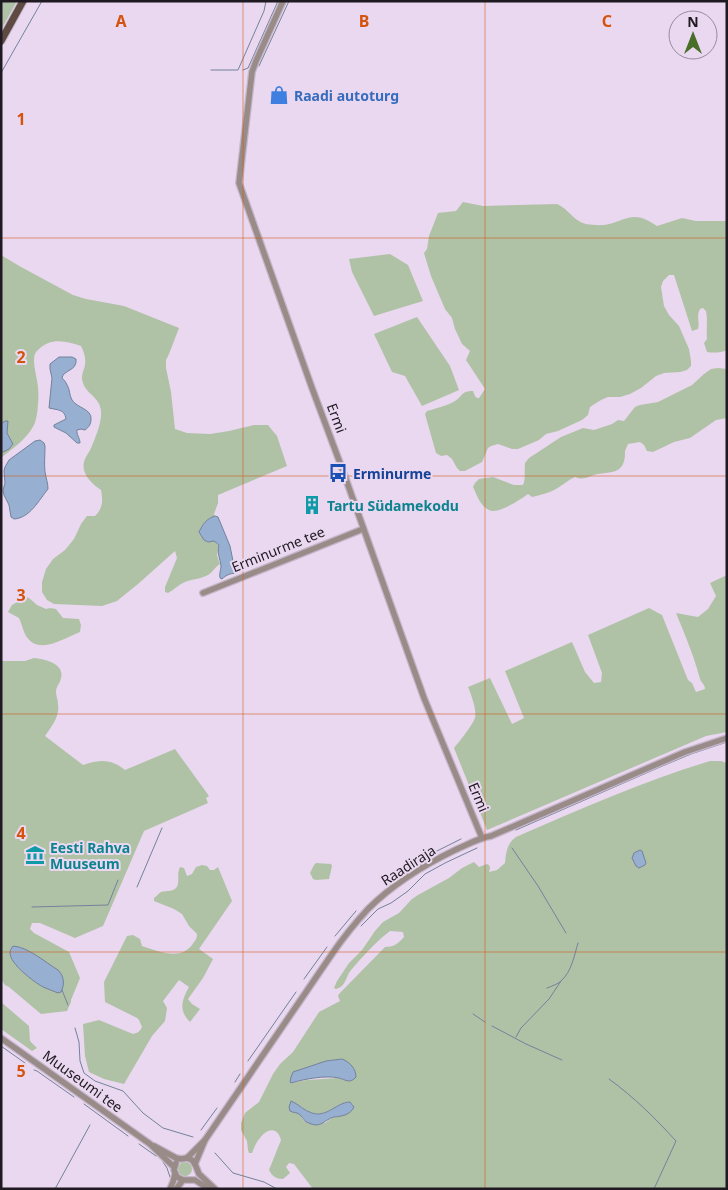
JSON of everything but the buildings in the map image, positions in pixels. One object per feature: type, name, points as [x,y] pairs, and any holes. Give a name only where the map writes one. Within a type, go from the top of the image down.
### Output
[{"type":"main road","points":[[1,41],[23,1]]},
{"type":"street","name":"Ermi","points":[[283,1],[252,72],[239,183],[424,698],[482,838]]},
{"type":"street","name":"Erminurme tee","points":[[203,593],[363,529]]},
{"type":"street","name":"Raadiraja","points":[[184,1158],[193,1153],[205,1140],[348,932],[368,909],[401,881],[437,859],[482,838],[491,836],[685,752],[727,738]]},
{"type":"street","name":"Muuseumi tee","points":[[1,1038],[150,1144],[174,1167]]},
{"type":"street","name":"Raadiraja","points":[[196,1167],[205,1140]]},
{"type":"street","name":"Muuseumi tee","points":[[150,1144],[172,1156],[192,1160],[200,1176],[215,1189]]},
{"type":"street","points":[[170,1189],[175,1174],[174,1167],[178,1160],[184,1158]]},
{"type":"street","points":[[176,1189],[194,1176],[196,1167]]},
{"type":"street","points":[[175,1174],[180,1179],[198,1182],[209,1189]]},
{"type":"green space","points":[[1,1],[17,1],[1,30]]},
{"type":"green space","points":[[463,202],[483,206],[557,204],[574,218],[586,224],[595,225],[606,225],[635,217],[650,221],[657,226],[682,218],[696,221],[727,221],[727,350],[707,352],[704,343],[707,339],[706,311],[703,308],[700,309],[698,329],[692,331],[674,275],[669,275],[663,281],[661,287],[664,306],[679,326],[689,349],[691,366],[687,370],[664,373],[656,376],[630,394],[620,397],[608,397],[601,400],[590,407],[588,415],[582,420],[558,431],[546,434],[539,440],[518,449],[498,444],[491,446],[488,448],[482,462],[465,471],[460,471],[447,455],[441,456],[436,453],[425,414],[427,411],[458,399],[466,392],[473,391],[475,396],[479,398],[485,389],[466,360],[470,351],[462,344],[452,318],[445,309],[431,276],[424,253],[427,249],[429,236],[438,213],[456,211]]},
{"type":"green space","points":[[390,254],[408,265],[423,301],[374,316],[352,272],[349,259]]},
{"type":"green space","points":[[1,255],[73,295],[124,306],[179,328],[166,360],[175,429],[187,433],[210,434],[254,425],[268,425],[277,436],[287,466],[218,495],[215,516],[205,522],[199,532],[204,540],[208,542],[214,541],[219,546],[217,555],[220,564],[208,575],[185,582],[168,593],[165,592],[165,587],[177,558],[175,551],[117,601],[102,606],[54,604],[47,600],[42,592],[42,582],[46,569],[53,559],[65,550],[74,539],[87,516],[95,516],[101,507],[101,490],[88,478],[84,471],[84,466],[98,430],[101,411],[98,402],[87,390],[82,380],[85,360],[81,346],[59,341],[48,343],[35,353],[34,357],[38,396],[34,425],[23,439],[1,458]]},
{"type":"green space","points":[[417,317],[450,366],[459,390],[422,406],[405,376],[392,372],[374,334]]},
{"type":"green space","points":[[711,369],[727,369],[727,418],[716,420],[690,438],[674,442],[653,452],[647,451],[640,442],[628,444],[625,451],[625,459],[618,470],[584,478],[575,477],[544,494],[532,497],[528,494],[503,509],[489,510],[479,500],[473,487],[479,479],[493,477],[514,485],[523,485],[525,463],[529,458],[561,437],[583,428],[594,430],[618,420],[624,421],[635,407],[658,402],[692,385]]},
{"type":"green space","points":[[727,575],[727,732],[706,736],[487,830],[454,748],[475,718],[468,687],[490,678],[512,724],[524,718],[505,671],[572,642],[585,672],[594,683],[601,682],[602,673],[588,635],[649,608],[662,615],[688,680],[692,683],[696,692],[705,689],[676,613],[698,617],[708,609],[716,596],[710,583]]},
{"type":"green space","points":[[26,597],[46,609],[56,609],[63,618],[79,619],[81,625],[80,632],[52,644],[38,645],[31,642],[25,634],[19,618],[8,612],[12,605]]},
{"type":"green space","points":[[34,658],[53,663],[60,669],[61,673],[56,690],[58,713],[45,736],[83,765],[104,761],[114,763],[125,770],[175,749],[209,796],[206,798],[208,803],[144,831],[103,926],[75,938],[40,923],[32,923],[30,929],[34,933],[69,952],[80,978],[67,1011],[41,1014],[5,985],[1,979],[1,661],[25,661]]},
{"type":"green space","points":[[710,761],[727,763],[727,1189],[313,1189],[294,1164],[289,1163],[286,1167],[290,1173],[283,1179],[276,1178],[270,1172],[269,1170],[281,1140],[274,1131],[269,1131],[263,1135],[256,1143],[252,1153],[249,1153],[247,1141],[241,1130],[241,1123],[245,1113],[259,1102],[280,1064],[293,1052],[319,1012],[340,1001],[339,994],[385,947],[395,945],[404,937],[403,932],[390,931],[353,968],[343,985],[336,989],[334,988],[349,963],[362,950],[383,922],[399,913],[418,895],[474,862],[479,867],[487,864],[490,867],[489,872],[497,870],[505,863],[509,845],[516,837],[612,796]],"holes":[[[342,1059],[350,1081],[337,1078],[291,1083],[293,1072],[326,1061]],[[294,1102],[308,1111],[320,1114],[346,1102],[353,1104],[338,1117],[333,1117],[325,1123],[304,1121],[300,1114],[297,1113]]]},
{"type":"green space","points":[[316,863],[331,864],[329,879],[313,879],[310,873]]},
{"type":"green space","points":[[207,866],[210,870],[218,867],[232,901],[199,949],[213,959],[203,978],[188,999],[200,1009],[190,1022],[186,1018],[182,1005],[189,987],[179,980],[163,1001],[167,1008],[165,1021],[152,1036],[124,1084],[104,1079],[89,1072],[85,1056],[83,1024],[99,1020],[133,1034],[139,1032],[142,1027],[137,1018],[105,1002],[104,982],[127,936],[133,935],[140,939],[142,946],[162,952],[175,954],[187,950],[195,941],[197,934],[189,926],[182,914],[154,901],[154,898],[161,892],[176,888],[180,867],[184,868],[187,876],[192,874],[196,867]]},
{"type":"green space","points":[[1,1002],[29,1026],[30,1041],[37,1048],[32,1051],[1,1029]]},
{"type":"green space","points":[[182,1162],[188,1162],[192,1169],[188,1176],[182,1176],[178,1172],[178,1166]]},
{"type":"water","points":[[59,357],[72,357],[76,359],[74,367],[63,375],[62,378],[66,382],[74,403],[87,411],[91,416],[88,428],[77,430],[80,443],[77,443],[66,433],[54,427],[54,425],[66,419],[64,413],[49,408],[52,378],[50,364]]},
{"type":"water","points":[[8,421],[7,433],[13,444],[9,449],[1,453],[1,424]]},
{"type":"water","points":[[40,440],[45,446],[45,469],[48,489],[29,512],[20,518],[14,519],[11,517],[3,490],[5,467],[9,460],[35,441]]},
{"type":"water","points":[[215,516],[218,517],[230,546],[233,561],[240,570],[222,579],[220,578],[219,545],[214,541],[208,542],[204,540],[199,532],[205,522]]},
{"type":"water","points":[[640,850],[646,863],[639,868],[632,858],[634,853]]},
{"type":"water","points":[[13,946],[30,952],[58,970],[63,980],[61,992],[58,993],[43,987],[23,972],[11,957],[10,951]]},
{"type":"water","points":[[342,1059],[350,1064],[355,1071],[356,1077],[352,1080],[328,1077],[290,1082],[293,1072],[326,1061]]},
{"type":"water","points":[[291,1101],[309,1112],[317,1114],[327,1112],[341,1104],[350,1102],[354,1107],[346,1115],[313,1125],[306,1122],[298,1113],[290,1111]]},
{"type":"waterway","points":[[1,73],[42,1]]},
{"type":"waterway","points":[[211,70],[238,70],[264,11],[266,1]]},
{"type":"waterway","points":[[243,70],[248,68],[278,1]]},
{"type":"waterway","points":[[259,66],[289,1]]},
{"type":"waterway","points":[[516,830],[691,754],[727,742]]},
{"type":"waterway","points":[[137,887],[162,828]]},
{"type":"waterway","points":[[401,872],[423,858],[461,839]]},
{"type":"waterway","points":[[361,926],[378,909],[391,903],[408,891],[425,874],[477,848]]},
{"type":"waterway","points":[[512,848],[538,886],[566,933]]},
{"type":"waterway","points":[[32,907],[108,905],[118,880]]},
{"type":"waterway","points":[[335,936],[356,911]]},
{"type":"waterway","points":[[547,988],[560,982],[568,973],[578,943]]},
{"type":"waterway","points":[[304,979],[327,947]]},
{"type":"waterway","points":[[516,1037],[521,1028],[549,999],[561,981]]},
{"type":"waterway","points":[[62,990],[68,1005]]},
{"type":"waterway","points":[[248,1061],[296,992]]},
{"type":"waterway","points":[[473,1014],[485,1022]]},
{"type":"waterway","points":[[492,1026],[562,1060]]},
{"type":"waterway","points":[[75,1028],[79,1042],[80,1061],[84,1073],[95,1081],[123,1091],[143,1113],[163,1128],[193,1137]]},
{"type":"waterway","points":[[1,1046],[25,1063]]},
{"type":"waterway","points":[[34,1070],[74,1097]]},
{"type":"waterway","points":[[235,1082],[240,1074]]},
{"type":"waterway","points":[[609,1079],[644,1108],[676,1141],[654,1189]]},
{"type":"waterway","points":[[84,1104],[128,1136]]},
{"type":"waterway","points":[[201,1130],[217,1108]]},
{"type":"waterway","points":[[55,1189],[90,1125]]},
{"type":"waterway","points":[[139,1144],[156,1156]]},
{"type":"waterway","points":[[215,1153],[233,1173],[264,1182],[277,1189]]},
{"type":"waterway","points":[[163,1162],[170,1177]]},
{"type":"place","name":"Raadi autoturg","points":[[279,95]]},
{"type":"place","name":"Erminurme","points":[[338,473]]},
{"type":"place","name":"Tartu Südamekodu","points":[[312,505]]},
{"type":"place","name":"Eesti Rahva Muuseum","points":[[35,855]]}]
